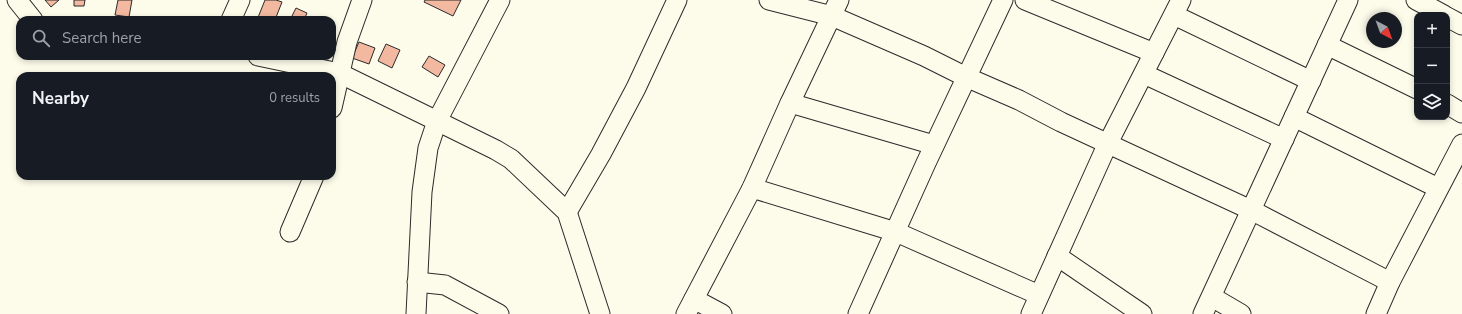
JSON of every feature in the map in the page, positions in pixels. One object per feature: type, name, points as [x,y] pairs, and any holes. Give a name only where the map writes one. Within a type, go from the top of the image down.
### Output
[{"type":"street","points":[[17,0],[29,16]]},
{"type":"street","points":[[233,16],[240,0]]},
{"type":"street","points":[[336,88],[347,42],[362,0]]},
{"type":"street","points":[[416,314],[422,192],[428,148],[437,121],[500,0]]},
{"type":"street","points":[[567,212],[601,154],[636,88],[677,0]]},
{"type":"street","points":[[769,0],[836,8],[966,77],[1251,210],[1390,282]]},
{"type":"street","points":[[862,313],[934,145],[1003,0]]},
{"type":"street","points":[[1025,0],[1154,53]]},
{"type":"street","points":[[1416,0],[1438,12]]},
{"type":"street","points":[[1203,314],[1212,298],[1311,81],[1345,1]]},
{"type":"street","points":[[1030,314],[1108,143],[1178,7],[1311,81]]},
{"type":"street","points":[[722,314],[690,306],[752,188],[790,103],[836,8]]},
{"type":"street","points":[[1450,18],[1462,24]]},
{"type":"street","points":[[1327,45],[1414,88]]},
{"type":"street","points":[[277,60],[334,72]]},
{"type":"street","points":[[336,72],[496,150],[511,159],[567,212],[600,314]]},
{"type":"street","points":[[1144,74],[1284,139]]},
{"type":"street","points":[[790,103],[934,145]]},
{"type":"street","points":[[1450,106],[1462,113]]},
{"type":"street","points":[[1294,117],[1438,188]]},
{"type":"street","points":[[1376,314],[1390,282],[1462,144]]},
{"type":"street","points":[[290,232],[312,180]]},
{"type":"street","points":[[752,188],[896,232],[1039,295]]},
{"type":"street","points":[[1057,256],[1142,314]]},
{"type":"street","points":[[417,282],[445,285],[499,314]]},
{"type":"street","points":[[1212,298],[1241,314]]},
{"type":"building","points":[[45,0],[59,0],[51,7]]},
{"type":"building","points":[[74,0],[85,0],[84,6],[74,6]]},
{"type":"building","points":[[118,0],[132,0],[129,16],[115,15]]},
{"type":"building","points":[[265,0],[276,0],[282,2],[277,16],[259,16]]},
{"type":"building","points":[[425,0],[461,0],[453,16],[424,2]]},
{"type":"building","points":[[296,8],[307,13],[306,16],[292,16]]},
{"type":"building","points":[[359,42],[375,48],[369,64],[352,58]]},
{"type":"building","points":[[386,44],[400,50],[392,68],[378,61]]},
{"type":"building","points":[[429,56],[445,65],[438,77],[422,67]]}]
